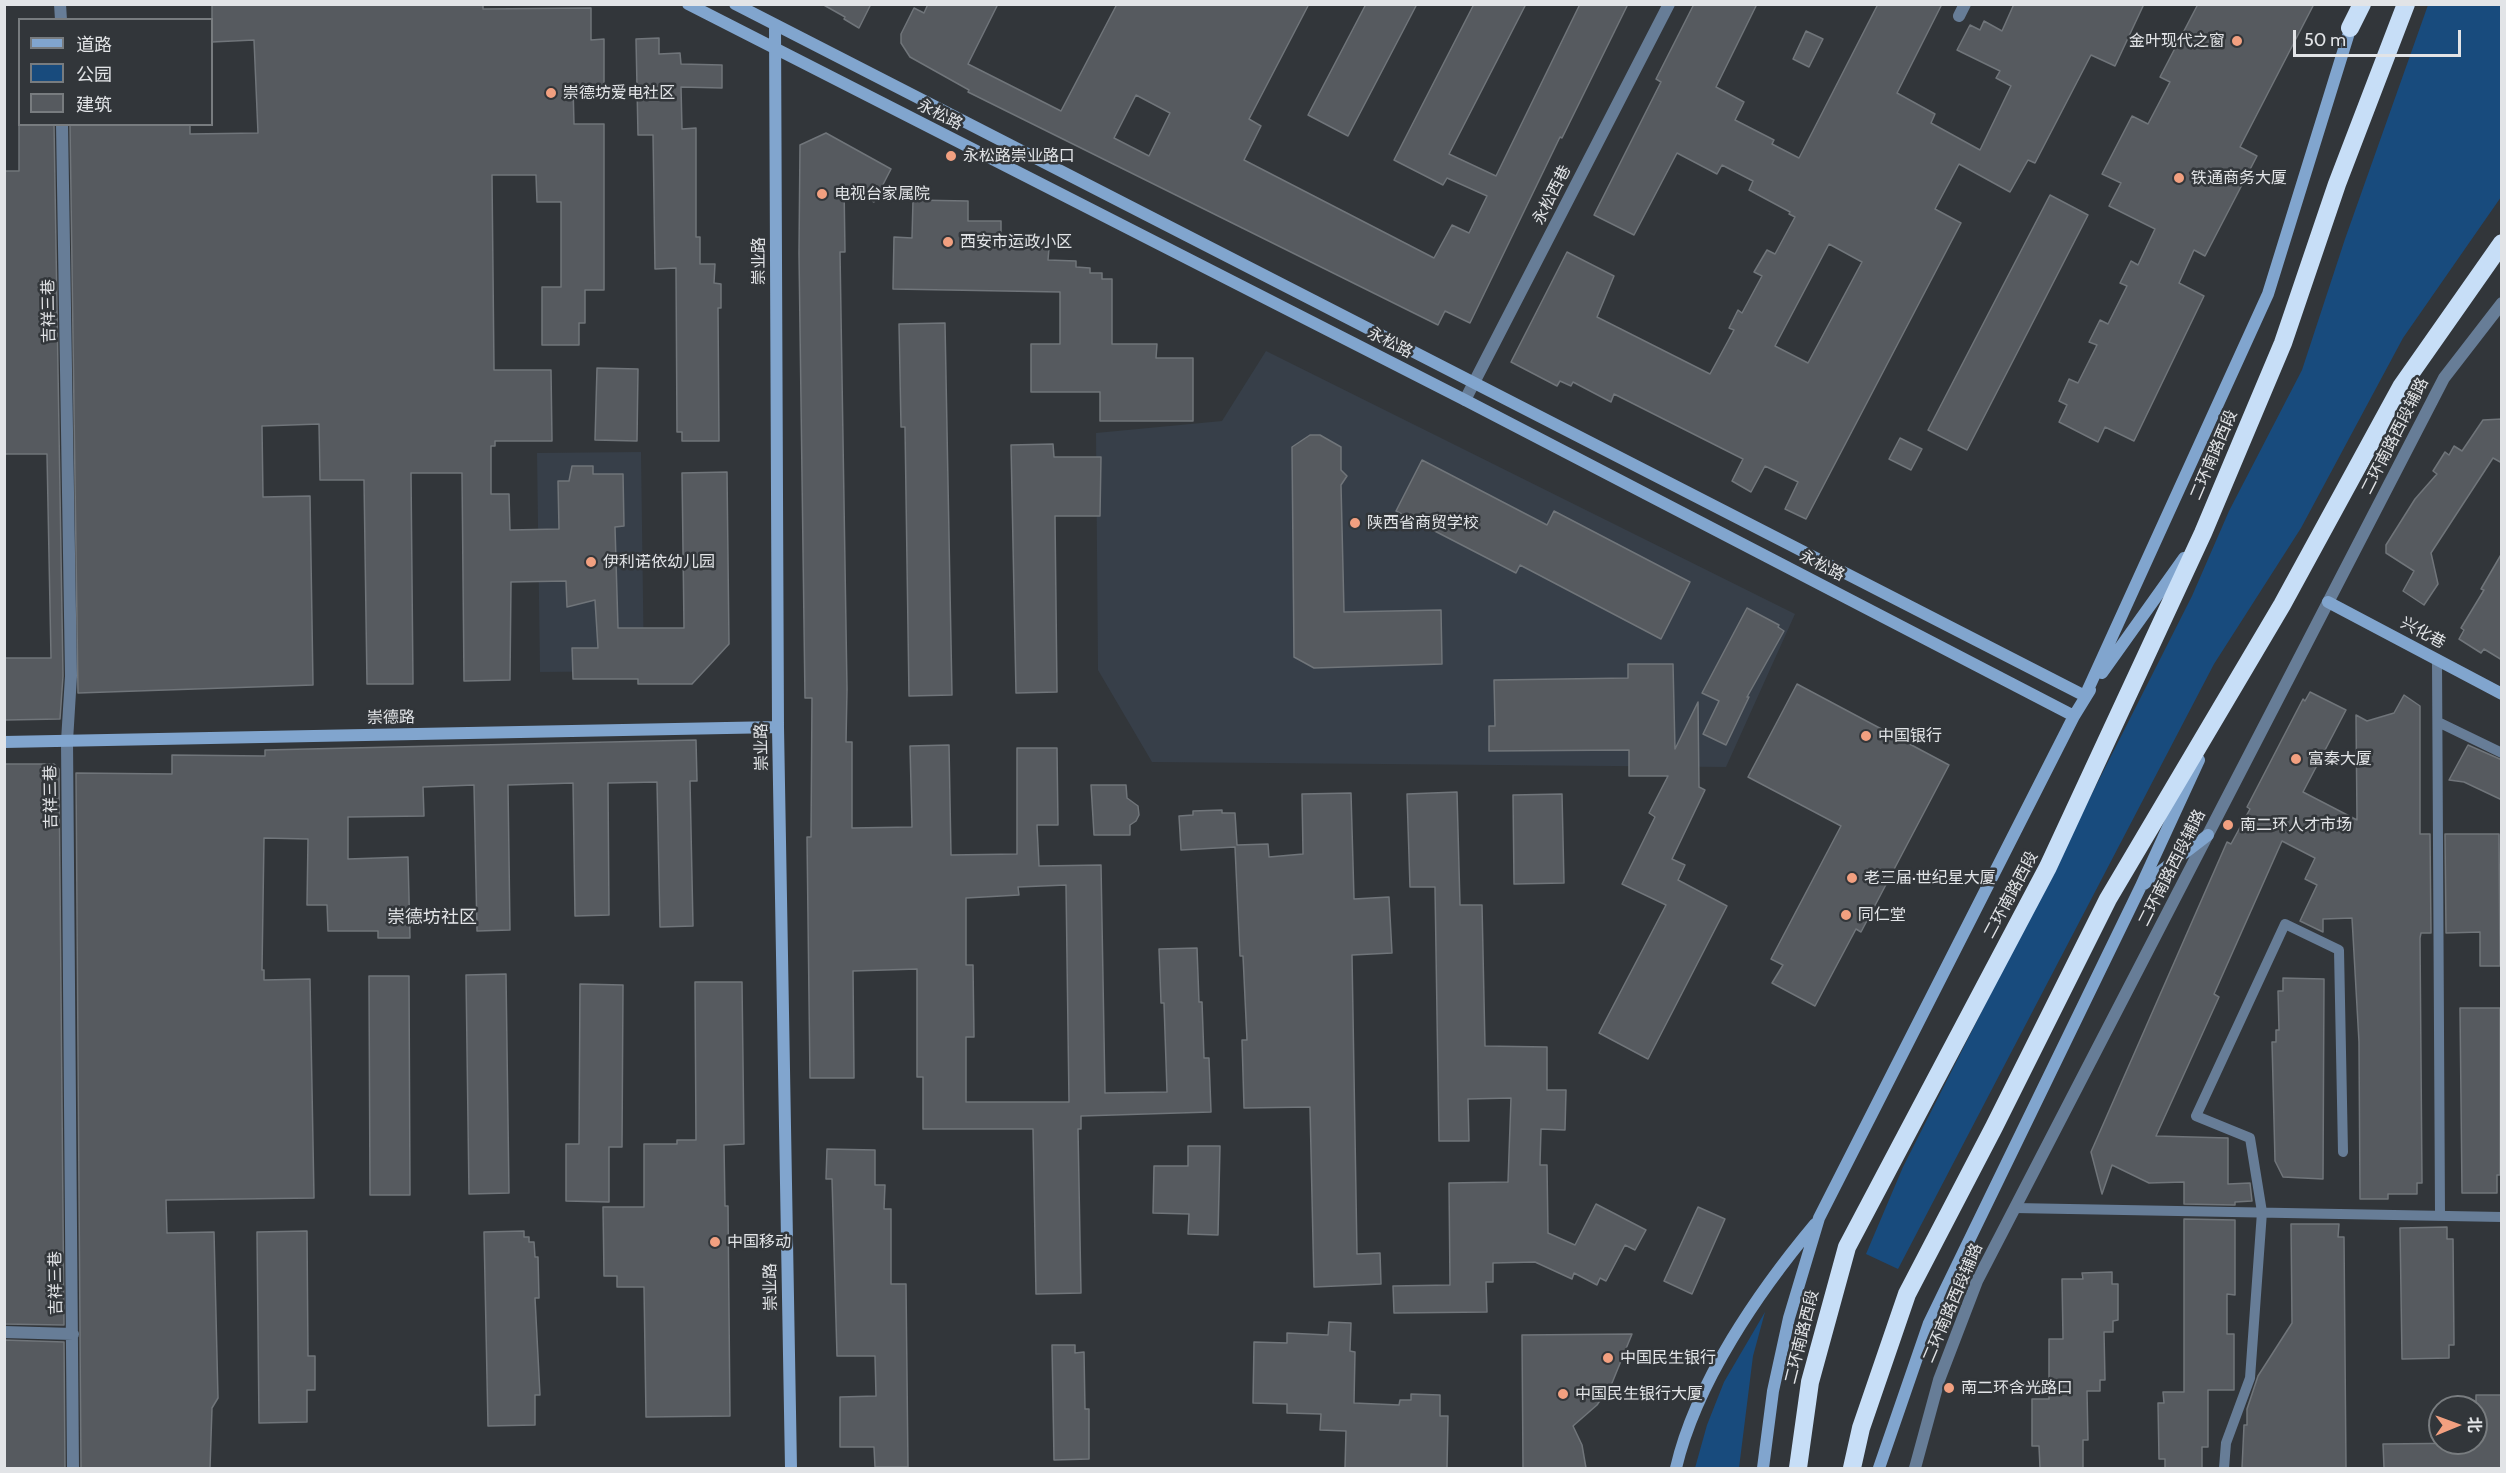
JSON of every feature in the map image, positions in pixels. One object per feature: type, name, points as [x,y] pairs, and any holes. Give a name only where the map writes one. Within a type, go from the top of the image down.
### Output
[{"type":"highway","points":[[2350,28],[2360,4]]},
{"type":"highway","name":"二环南路西段","points":[[1798,1468],[1810,1382],[1847,1247],[2048,867],[2203,533],[2283,343],[2337,184],[2406,4]]},
{"type":"highway","points":[[1852,1468],[1861,1428],[1907,1294],[1994,1127],[2108,899],[2282,605],[2401,387],[2502,243]]},
{"type":"highway","points":[[2482,271],[2502,249]]},
{"type":"highway","points":[[2482,271],[2502,255]]},
{"type":"street","name":"永松路","points":[[688,4],[1465,400],[2074,716]]},
{"type":"street","name":"永松路","points":[[735,4],[2085,696]]},
{"type":"street","name":"永松西巷","points":[[1465,400],[1669,4]]},
{"type":"street","name":"崇业路","points":[[776,26],[778,727],[790,1468]]},
{"type":"street","points":[[1763,1468],[1773,1391],[1789,1318],[1819,1218],[2085,696],[2268,294],[2350,28]]},
{"type":"street","name":"吉祥三巷","points":[[62,126],[71,676],[67,741],[73,1468]]},
{"type":"street","name":"二环南路西段辅路","points":[[1915,1468],[1939,1380],[1977,1281],[2444,378],[2502,303]]},
{"type":"street","points":[[2085,696],[2203,533]]},
{"type":"street","name":"兴化巷","points":[[2328,602],[2502,694]]},
{"type":"street","points":[[1879,1468],[1929,1323],[2141,886],[2229,696]]},
{"type":"street","name":"崇德路","points":[[4,742],[778,727]]},
{"type":"street","points":[[2141,886],[2208,835]]},
{"type":"street","points":[[1676,1468],[1682,1443],[1713,1373],[1779,1267],[1819,1218]]},
{"type":"street","points":[[4,1332],[73,1334]]},
{"type":"lane","points":[[2437,660],[2440,1215]]},
{"type":"lane","points":[[2438,722],[2502,753]]},
{"type":"lane","points":[[2224,1468],[2226,1443],[2250,1378],[2262,1212],[2250,1138],[2196,1116],[2285,924],[2339,950],[2343,1152]]},
{"type":"lane","points":[[2015,1208],[2502,1216]]},
{"type":"shaded area","name":"陕西省商贸学校","points":[[1266,351],[1795,614],[1726,767],[1152,762],[1098,670],[1096,433],[1222,421]]},
{"type":"shaded area","name":"伊利诺依幼儿园","points":[[641,452],[644,671],[540,672],[537,453]]},
{"type":"green space","points":[[2428,5],[2501,5],[2501,197],[2403,338],[2301,528],[2214,664],[1898,1269],[1866,1254],[1903,1167],[2192,596],[2229,511],[2302,370],[2345,239]]},
{"type":"green space","points":[[1765,1312],[1753,1356],[1739,1468],[1695,1468],[1707,1425],[1724,1382]]},
{"type":"building","points":[[212,4],[483,4],[483,9],[591,8],[591,40],[604,39],[604,85],[573,86],[574,124],[604,124],[604,290],[585,290],[585,323],[579,323],[579,345],[542,345],[542,287],[561,287],[561,202],[537,202],[536,175],[492,175],[494,370],[551,370],[552,441],[495,441],[495,446],[491,446],[491,494],[509,494],[510,530],[559,529],[558,481],[569,481],[572,466],[593,466],[593,474],[623,474],[624,526],[615,527],[618,628],[684,628],[682,473],[727,472],[729,644],[692,684],[638,684],[638,679],[573,679],[572,648],[598,648],[595,600],[567,607],[566,581],[511,582],[510,680],[464,681],[462,473],[411,473],[413,684],[367,684],[364,480],[320,480],[319,424],[262,426],[263,497],[310,496],[313,685],[78,693],[70,126],[190,126],[190,134],[258,133],[254,40],[213,42]]},
{"type":"building","points":[[822,4],[871,4],[859,28]]},
{"type":"building","points":[[928,4],[998,4],[968,64],[1061,111],[1117,4],[1309,4],[1249,119],[1261,126],[1244,160],[1434,258],[1452,225],[1469,233],[1487,196],[1447,178],[1443,185],[1394,160],[1474,4],[1526,4],[1449,154],[1496,176],[1580,4],[1628,4],[1562,138],[1560,137],[1470,323],[1445,311],[1438,325],[968,92],[969,90],[910,57],[901,43],[901,34],[914,8],[924,13]],"holes":[[[1136,95],[1170,113],[1149,156],[1114,138]]]},
{"type":"building","points":[[1366,4],[1417,4],[1348,136],[1308,115]]},
{"type":"building","points":[[1694,4],[1757,4],[1716,87],[1744,102],[1735,120],[1774,140],[1772,144],[1799,158],[1878,4],[1942,4],[1897,93],[1935,114],[1931,123],[1980,150],[2011,86],[1996,78],[2000,71],[1957,50],[1970,25],[1980,30],[1984,21],[2002,31],[2014,4],[2144,4],[2115,66],[2091,55],[2035,163],[2028,160],[2010,192],[1959,164],[1935,209],[1961,223],[1806,519],[1785,509],[1798,482],[1765,466],[1751,492],[1732,481],[1743,459],[1614,394],[1611,402],[1573,382],[1571,386],[1560,381],[1557,386],[1511,362],[1567,252],[1614,276],[1597,317],[1710,374],[1734,330],[1729,328],[1738,310],[1742,313],[1762,276],[1754,272],[1767,250],[1775,254],[1795,217],[1749,190],[1753,181],[1722,165],[1717,174],[1677,153],[1634,235],[1594,215],[1661,82],[1656,79]],"holes":[[[1829,244],[1862,262],[1808,363],[1775,346]]]},
{"type":"building","points":[[2198,4],[2314,4],[2240,147],[2257,156],[2205,256],[2194,250],[2179,283],[2204,296],[2134,441],[2105,427],[2098,442],[2059,422],[2067,405],[2059,401],[2069,379],[2078,383],[2097,345],[2089,342],[2100,320],[2108,324],[2127,286],[2120,283],[2131,261],[2138,265],[2155,229],[2109,206],[2121,183],[2102,174],[2132,116],[2148,124],[2170,82],[2160,77]]},
{"type":"building","points":[[1806,31],[1823,39],[1809,67],[1793,59]]},
{"type":"building","points":[[659,38],[659,54],[680,53],[681,64],[722,65],[722,88],[681,87],[682,129],[696,128],[696,237],[700,237],[700,264],[715,264],[714,283],[721,284],[721,308],[718,308],[719,441],[682,441],[682,432],[677,432],[676,268],[655,269],[653,135],[638,135],[636,39]]},
{"type":"building","points":[[19,126],[54,126],[63,676],[60,719],[5,720],[4,658],[51,658],[47,454],[4,454],[4,171],[19,171]]},
{"type":"building","points":[[826,133],[891,169],[874,202],[844,185],[845,252],[840,252],[846,742],[852,742],[852,828],[912,827],[910,746],[949,745],[951,855],[1017,854],[1017,748],[1057,748],[1058,825],[1037,825],[1039,866],[1101,865],[1105,1093],[1167,1092],[1164,1003],[1161,1003],[1159,949],[1197,948],[1204,1058],[1209,1058],[1211,1112],[1081,1116],[1081,1129],[1078,1129],[1081,1293],[1036,1294],[1033,1129],[923,1129],[923,1077],[917,1077],[917,969],[853,971],[854,1078],[810,1078],[807,837],[811,837],[812,698],[805,698],[799,253],[800,145]],"holes":[[[1066,885],[1069,1102],[966,1102],[966,1037],[974,1037],[973,965],[966,965],[966,898],[1019,895],[1018,887]]]},
{"type":"building","points":[[2050,195],[2088,215],[1967,450],[1928,430]]},
{"type":"building","points":[[913,200],[968,201],[968,221],[1001,221],[1001,247],[1049,248],[1048,260],[1076,261],[1076,267],[1090,268],[1090,273],[1102,273],[1102,279],[1112,279],[1112,344],[1157,344],[1156,358],[1193,358],[1193,421],[1100,421],[1100,392],[1031,392],[1031,344],[1060,344],[1060,292],[893,289],[894,237],[912,238]]},
{"type":"building","points":[[945,323],[952,695],[909,696],[905,427],[901,427],[899,324]]},
{"type":"building","points":[[597,368],[638,369],[637,441],[595,440]]},
{"type":"building","points":[[2502,419],[2502,463],[2493,458],[2431,553],[2438,584],[2424,605],[2403,591],[2414,571],[2386,553],[2386,545],[2415,499],[2437,474],[2433,471],[2445,452],[2449,455],[2454,446],[2462,451],[2483,420]]},
{"type":"building","points":[[1310,435],[1320,435],[1341,447],[1341,470],[1347,476],[1341,485],[1344,612],[1441,610],[1442,664],[1314,668],[1294,657],[1292,447]]},
{"type":"building","points":[[1900,438],[1922,449],[1911,470],[1889,459]]},
{"type":"building","points":[[1053,444],[1054,457],[1101,457],[1100,516],[1055,516],[1057,692],[1016,693],[1011,445]]},
{"type":"building","points":[[1422,460],[1547,525],[1554,511],[1690,582],[1661,639],[1520,565],[1516,573],[1396,511]]},
{"type":"building","points":[[2502,553],[2502,660],[2484,649],[2481,653],[2459,639],[2464,630],[2461,628],[2484,590],[2481,589]]},
{"type":"building","points":[[1747,608],[1779,625],[1778,627],[1784,631],[1747,697],[1749,697],[1726,745],[1703,734],[1719,701],[1702,693]]},
{"type":"building","points":[[1628,664],[1673,664],[1675,749],[1698,702],[1699,787],[1705,790],[1672,859],[1685,865],[1678,880],[1727,906],[1648,1059],[1599,1033],[1666,905],[1622,884],[1655,817],[1649,813],[1668,776],[1629,776],[1629,750],[1489,751],[1489,726],[1495,726],[1494,680],[1628,678]]},
{"type":"building","name":"老三届·世纪星大厦","points":[[1797,684],[1949,765],[1861,932],[1856,929],[1815,1006],[1772,983],[1783,965],[1771,959],[1841,826],[1748,777]]},
{"type":"building","points":[[2310,692],[2346,710],[2303,792],[2357,820],[2356,715],[2367,721],[2394,713],[2404,695],[2420,706],[2420,834],[2430,834],[2431,933],[2421,933],[2420,938],[2422,1183],[2417,1183],[2417,1194],[2388,1194],[2388,1199],[2360,1199],[2359,1042],[2352,918],[2323,919],[2323,932],[2300,921],[2317,885],[2305,879],[2315,858],[2282,841],[2214,994],[2219,997],[2156,1136],[2228,1138],[2228,1184],[2250,1183],[2252,1201],[2235,1202],[2235,1205],[2184,1204],[2184,1182],[2149,1183],[2112,1165],[2102,1194],[2091,1152],[2227,842],[2231,844],[2250,809],[2247,807],[2303,699],[2305,701]]},
{"type":"building","points":[[696,740],[697,781],[690,781],[693,926],[660,927],[657,782],[608,783],[609,915],[575,916],[573,783],[508,785],[510,930],[477,931],[474,785],[423,787],[424,816],[348,817],[348,859],[408,857],[410,938],[378,938],[378,931],[328,931],[327,905],[307,905],[308,839],[264,838],[262,970],[264,970],[264,980],[310,979],[314,1198],[166,1200],[167,1233],[214,1232],[218,1398],[212,1408],[210,1468],[81,1468],[76,773],[172,774],[172,755],[265,756],[265,750]]},
{"type":"building","points":[[2468,745],[2502,760],[2502,800],[2464,782],[2449,780]]},
{"type":"building","points":[[4,764],[54,764],[59,769],[64,1325],[4,1324]]},
{"type":"building","points":[[1091,785],[1126,785],[1127,798],[1138,806],[1139,815],[1130,825],[1130,835],[1094,835]]},
{"type":"building","points":[[1457,792],[1460,905],[1482,905],[1485,1046],[1547,1047],[1547,1090],[1566,1090],[1565,1130],[1541,1129],[1540,1165],[1547,1165],[1548,1233],[1575,1245],[1596,1204],[1646,1230],[1635,1250],[1625,1245],[1606,1281],[1600,1278],[1597,1285],[1574,1273],[1572,1279],[1535,1262],[1493,1263],[1493,1282],[1486,1282],[1487,1312],[1394,1313],[1393,1286],[1450,1285],[1449,1183],[1508,1182],[1511,1098],[1468,1099],[1469,1141],[1439,1141],[1435,887],[1410,887],[1407,794]]},
{"type":"building","points":[[1351,793],[1354,899],[1389,897],[1392,953],[1352,955],[1357,1254],[1380,1253],[1381,1284],[1314,1287],[1310,1107],[1244,1108],[1242,1040],[1247,1040],[1235,847],[1181,850],[1179,816],[1193,815],[1193,811],[1222,810],[1222,813],[1235,813],[1237,845],[1268,844],[1269,857],[1303,854],[1302,794]]},
{"type":"building","points":[[1562,794],[1564,883],[1514,884],[1513,795]]},
{"type":"building","points":[[2445,834],[2499,834],[2500,966],[2480,966],[2480,932],[2446,933]]},
{"type":"building","points":[[506,974],[509,1193],[469,1194],[466,975]]},
{"type":"building","points":[[369,976],[409,976],[410,1195],[370,1195]]},
{"type":"building","points":[[2283,978],[2324,979],[2323,1179],[2283,1177],[2275,1161],[2272,1042],[2276,1042],[2276,1030],[2279,1030],[2278,991],[2283,991]]},
{"type":"building","points":[[695,982],[742,982],[744,1144],[724,1145],[725,1206],[728,1206],[730,1416],[646,1417],[644,1287],[617,1287],[617,1276],[604,1276],[603,1207],[644,1207],[644,1144],[677,1144],[677,1140],[696,1140]]},
{"type":"building","points":[[580,984],[623,985],[622,1147],[609,1147],[609,1202],[566,1201],[566,1144],[579,1144]]},
{"type":"building","points":[[2460,1008],[2500,1008],[2500,1175],[2497,1175],[2497,1193],[2462,1193]]},
{"type":"building","points":[[1188,1146],[1220,1146],[1218,1235],[1188,1234],[1189,1214],[1153,1213],[1154,1166],[1188,1166]]},
{"type":"building","points":[[827,1149],[875,1150],[875,1185],[885,1185],[884,1209],[891,1209],[891,1284],[906,1284],[908,1467],[875,1467],[874,1447],[840,1447],[840,1397],[876,1396],[875,1356],[837,1356],[832,1179],[826,1179]]},
{"type":"building","points":[[1698,1207],[1725,1219],[1692,1294],[1664,1281]]},
{"type":"building","points":[[2184,1219],[2235,1220],[2235,1295],[2227,1294],[2227,1334],[2234,1334],[2234,1390],[2208,1390],[2208,1447],[2202,1447],[2202,1468],[2165,1468],[2165,1459],[2159,1459],[2158,1403],[2164,1403],[2163,1392],[2184,1392]]},
{"type":"building","points":[[2291,1224],[2339,1224],[2338,1237],[2344,1237],[2346,1468],[2242,1468],[2244,1425],[2247,1425],[2247,1409],[2258,1376],[2292,1323]]},
{"type":"building","points":[[2447,1227],[2447,1239],[2453,1239],[2454,1345],[2449,1345],[2449,1358],[2402,1359],[2400,1228]]},
{"type":"building","points":[[307,1231],[308,1356],[315,1356],[315,1390],[307,1390],[307,1422],[259,1423],[257,1232]]},
{"type":"building","points":[[524,1231],[524,1237],[529,1237],[529,1242],[534,1242],[535,1257],[538,1257],[539,1298],[535,1298],[540,1395],[535,1395],[535,1425],[488,1426],[484,1232]]},
{"type":"building","points":[[2112,1272],[2112,1284],[2118,1284],[2118,1320],[2113,1321],[2113,1332],[2104,1332],[2105,1380],[2100,1380],[2100,1391],[2087,1391],[2088,1440],[2083,1440],[2083,1468],[2040,1468],[2039,1446],[2032,1446],[2032,1399],[2049,1399],[2049,1339],[2063,1339],[2062,1279],[2083,1279],[2082,1273]]},
{"type":"building","points":[[1329,1322],[1351,1323],[1350,1351],[1355,1352],[1354,1403],[1399,1405],[1400,1400],[1411,1400],[1411,1394],[1440,1395],[1440,1416],[1448,1416],[1447,1468],[1345,1468],[1346,1431],[1320,1430],[1321,1414],[1287,1413],[1287,1404],[1253,1403],[1254,1342],[1287,1343],[1287,1333],[1328,1335]]},
{"type":"building","name":"中国民生银行大厦","points":[[1632,1334],[1612,1383],[1597,1405],[1573,1426],[1582,1445],[1586,1468],[1523,1468],[1522,1335]]},
{"type":"building","points":[[4,1340],[64,1342],[65,1468],[4,1468]]},
{"type":"building","points":[[1052,1345],[1075,1345],[1075,1353],[1084,1352],[1085,1409],[1089,1409],[1089,1459],[1054,1460]]},
{"type":"building","points":[[2488,1395],[2502,1395],[2502,1468],[2384,1468],[2383,1444],[2428,1444],[2428,1455],[2488,1455]]},
{"type":"place","name":"金叶现代之窗","points":[[2237,41]]},
{"type":"place","name":"崇德坊爱电社区","points":[[551,93]]},
{"type":"place","name":"永松路崇业路口","points":[[951,156]]},
{"type":"place","name":"铁通商务大厦","points":[[2179,178]]},
{"type":"place","name":"电视台家属院","points":[[822,194]]},
{"type":"place","name":"西安市运政小区","points":[[948,242]]},
{"type":"place","name":"陕西省商贸学校","points":[[1355,523]]},
{"type":"place","name":"伊利诺依幼儿园","points":[[591,562]]},
{"type":"place","name":"中国银行","points":[[1866,736]]},
{"type":"place","name":"富秦大厦","points":[[2296,759]]},
{"type":"place","name":"南二环人才市场","points":[[2228,825]]},
{"type":"place","name":"老三届·世纪星大厦","points":[[1852,878]]},
{"type":"place","name":"同仁堂","points":[[1846,915]]},
{"type":"place","name":"中国移动","points":[[715,1242]]},
{"type":"place","name":"中国民生银行","points":[[1608,1358]]},
{"type":"place","name":"南二环含光路口","points":[[1949,1388]]},
{"type":"place","name":"中国民生银行大厦","points":[[1563,1394]]},
{"type":"district","name":"崇德坊社区","points":[[432,918]]}]
